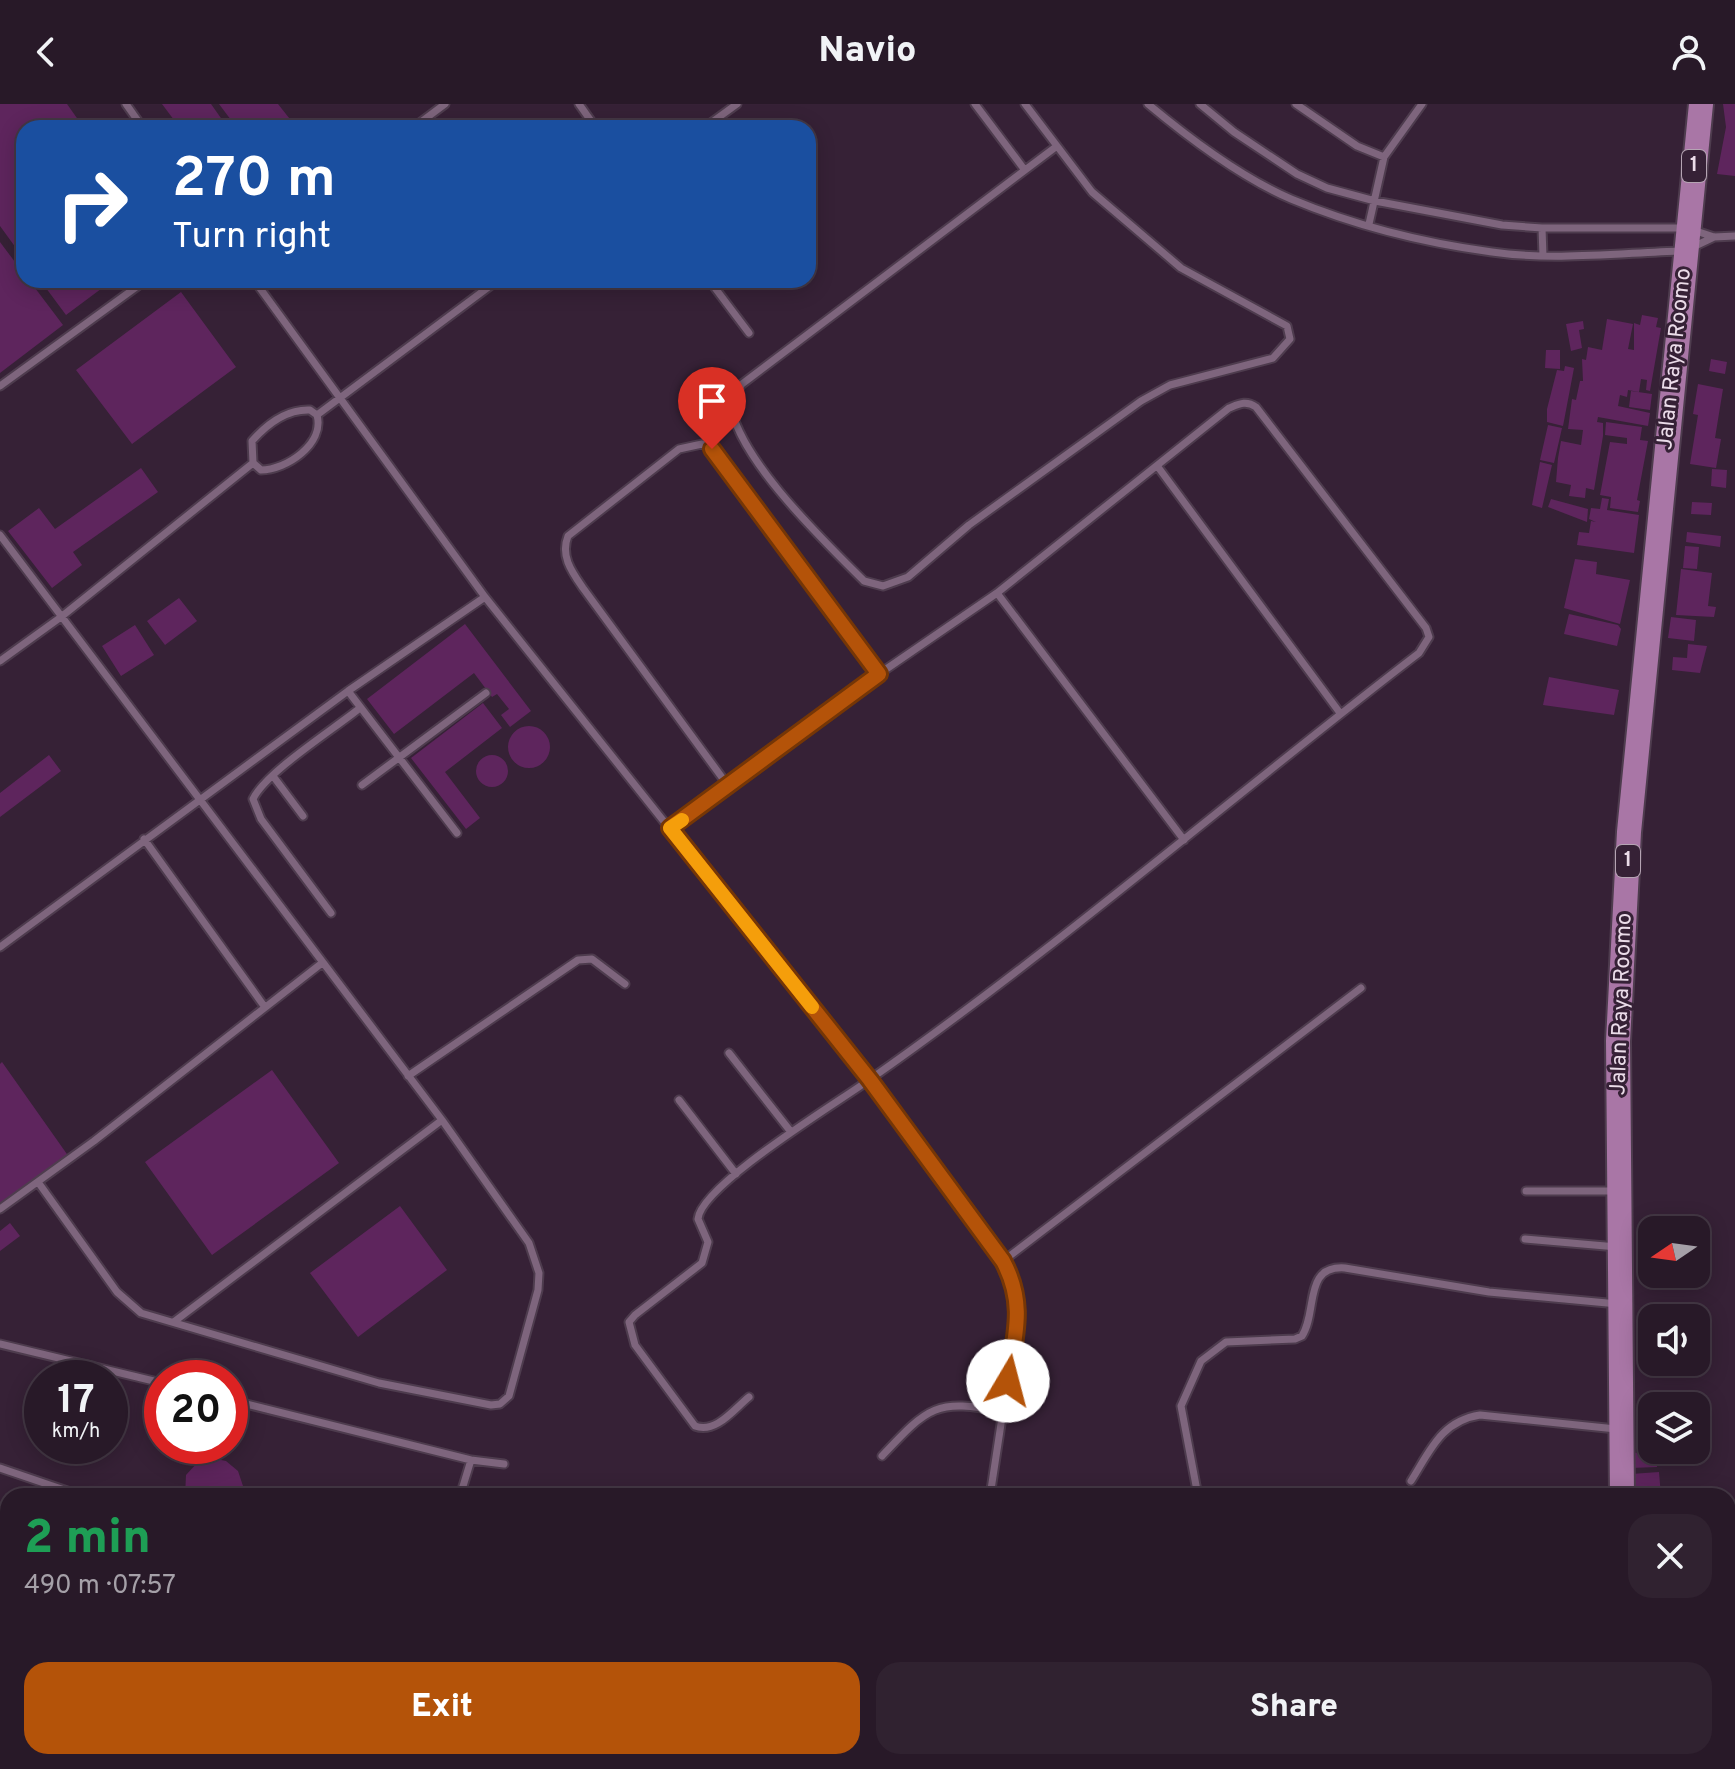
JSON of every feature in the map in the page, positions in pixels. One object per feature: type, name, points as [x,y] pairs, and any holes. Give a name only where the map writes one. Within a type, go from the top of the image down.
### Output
[{"type":"highway","name":"1","points":[[1686,239],[1701,104]]},
{"type":"highway","name":"Jalan Raya Roomo","points":[[1622,1488],[1618,1041],[1629,832],[1686,239]]},
{"type":"lane","points":[[424,120],[445,104]]},
{"type":"lane","points":[[715,120],[737,104]]},
{"type":"lane","points":[[975,104],[1024,169]]},
{"type":"lane","points":[[1025,104],[1057,146],[1092,192],[1181,268],[1287,326],[1290,339],[1273,358],[1170,385],[969,525],[908,577],[883,586],[864,581],[768,475],[742,440],[732,420],[730,402],[742,384],[1057,146]]},
{"type":"lane","points":[[1148,104],[1181,131],[1289,198],[1369,224],[1493,253],[1543,256],[1735,236]]},
{"type":"lane","points":[[1200,104],[1234,132],[1297,174],[1327,188],[1375,201],[1502,225],[1686,239],[1714,237]]},
{"type":"lane","points":[[1296,104],[1357,146],[1384,157]]},
{"type":"lane","points":[[1369,224],[1384,157],[1422,104]]},
{"type":"lane","points":[[1542,228],[1543,256]]},
{"type":"lane","points":[[0,386],[135,288]]},
{"type":"lane","points":[[260,288],[485,597],[870,1080],[1003,1261],[1016,1285],[1017,1319],[991,1488]]},
{"type":"lane","points":[[317,415],[487,288]]},
{"type":"lane","points":[[715,288],[749,333]]},
{"type":"lane","points":[[670,828],[879,674],[997,593],[1229,408],[1249,402],[1256,407],[1426,628],[1429,637],[1419,653],[1184,840],[870,1080],[791,1132],[736,1174],[699,1211],[698,1219],[708,1242],[702,1263],[635,1315],[629,1322],[629,1331],[635,1345],[695,1426],[703,1429],[714,1426],[749,1397]]},
{"type":"lane","points":[[310,410],[317,415],[320,424],[314,439],[284,467],[261,470],[253,463],[252,441],[262,429],[292,411],[310,410]]},
{"type":"lane","points":[[729,787],[572,572],[564,546],[568,536],[679,449],[702,444],[712,449],[879,674]]},
{"type":"lane","points":[[0,661],[61,617],[253,463]]},
{"type":"lane","points":[[1158,467],[1340,713]]},
{"type":"lane","points":[[0,535],[442,1120],[529,1243],[539,1273],[515,1379],[505,1401],[491,1405],[379,1383],[141,1313],[129,1305],[38,1182]]},
{"type":"lane","points":[[997,593],[1184,840]]},
{"type":"lane","points":[[0,947],[199,798],[485,597]]},
{"type":"lane","points":[[348,691],[457,833]]},
{"type":"lane","points":[[362,785],[486,693]]},
{"type":"lane","points":[[331,913],[254,807],[258,789],[360,708]]},
{"type":"lane","points":[[273,776],[303,816]]},
{"type":"lane","points":[[144,839],[264,1006]]},
{"type":"lane","points":[[408,1076],[578,960],[592,959],[625,984]]},
{"type":"lane","points":[[0,1209],[322,963]]},
{"type":"lane","points":[[1003,1261],[1361,988]]},
{"type":"lane","points":[[729,1053],[791,1132]]},
{"type":"lane","points":[[679,1100],[736,1174]]},
{"type":"lane","points":[[175,1321],[442,1120]]},
{"type":"lane","points":[[1526,1191],[1619,1191]]},
{"type":"lane","points":[[1525,1239],[1619,1248]]},
{"type":"lane","points":[[1196,1488],[1181,1406],[1201,1361],[1226,1342],[1295,1339],[1302,1336],[1316,1280],[1326,1271],[1345,1268],[1489,1292],[1620,1304]]},
{"type":"lane","points":[[0,1344],[144,1379]]},
{"type":"lane","points":[[882,1456],[911,1425],[936,1408],[962,1403],[1003,1412]]},
{"type":"lane","points":[[248,1404],[471,1460],[504,1464]]},
{"type":"lane","points":[[1411,1481],[1442,1430],[1464,1417],[1480,1415],[1622,1429]]},
{"type":"lane","points":[[462,1488],[471,1460]]},
{"type":"lane","points":[[0,1468],[59,1488]]},
{"type":"building","points":[[0,104],[67,104],[78,120],[16,120],[16,248],[0,226]]},
{"type":"building","points":[[162,104],[211,104],[222,120],[174,120]]},
{"type":"building","points":[[219,104],[278,104],[291,120],[231,120]]},
{"type":"building","points":[[1723,104],[1735,104],[1735,176],[1717,174],[1726,127]]},
{"type":"building","points":[[0,242],[16,263],[16,288],[35,288],[63,325],[0,373]]},
{"type":"building","points":[[46,288],[102,288],[66,315]]},
{"type":"building","points":[[181,292],[236,367],[132,444],[76,370]]},
{"type":"building","points":[[1642,315],[1658,318],[1656,327],[1661,328],[1650,391],[1646,390],[1647,380],[1641,379],[1639,392],[1628,390],[1627,397],[1620,395],[1618,406],[1650,413],[1648,426],[1598,417],[1597,422],[1603,423],[1603,436],[1594,490],[1586,488],[1585,498],[1569,496],[1571,485],[1556,482],[1558,458],[1561,441],[1581,445],[1583,430],[1568,429],[1572,399],[1576,400],[1580,381],[1583,381],[1582,359],[1586,360],[1588,347],[1602,350],[1607,319],[1633,324],[1628,349],[1634,350],[1634,323],[1640,325]]},
{"type":"building","points":[[1583,321],[1584,329],[1579,330],[1582,348],[1571,351],[1566,324]]},
{"type":"building","points":[[1546,350],[1560,350],[1560,369],[1545,368]]},
{"type":"building","points":[[1711,359],[1727,362],[1725,374],[1709,371]]},
{"type":"building","points":[[1565,366],[1574,368],[1563,426],[1547,422],[1547,409],[1557,370],[1564,371]]},
{"type":"building","points":[[1698,384],[1723,389],[1715,438],[1721,439],[1716,468],[1690,464],[1698,415],[1693,414]]},
{"type":"building","points":[[1631,391],[1652,394],[1650,410],[1629,407]]},
{"type":"building","points":[[1606,422],[1642,427],[1640,440],[1648,441],[1637,500],[1640,501],[1638,512],[1610,508],[1611,497],[1600,495],[1610,442],[1627,444],[1627,438],[1605,435]]},
{"type":"building","points":[[1548,425],[1562,428],[1554,463],[1540,460]]},
{"type":"building","points":[[1540,462],[1552,465],[1542,508],[1532,505]]},
{"type":"building","points":[[141,468],[158,492],[73,552],[82,565],[52,588],[8,531],[39,508],[55,529]]},
{"type":"building","points":[[1712,469],[1727,470],[1726,488],[1711,486]]},
{"type":"building","points":[[1602,498],[1609,499],[1607,510],[1639,515],[1634,553],[1577,545],[1579,532],[1589,533],[1591,521],[1596,522],[1589,519],[1591,508],[1600,509]]},
{"type":"building","points":[[1551,499],[1588,509],[1587,522],[1548,507]]},
{"type":"building","points":[[1692,502],[1712,503],[1711,515],[1691,514]]},
{"type":"building","points":[[1687,532],[1721,536],[1720,547],[1686,542]]},
{"type":"building","points":[[1685,546],[1699,547],[1697,569],[1683,568]]},
{"type":"building","points":[[1575,559],[1597,562],[1596,574],[1630,580],[1620,624],[1564,608]]},
{"type":"building","points":[[1681,569],[1712,573],[1708,606],[1716,607],[1714,617],[1676,615]]},
{"type":"building","points":[[179,598],[197,621],[165,645],[147,621]]},
{"type":"building","points":[[1569,614],[1618,625],[1621,629],[1617,646],[1564,634]]},
{"type":"building","points":[[1671,617],[1696,620],[1694,641],[1668,638]]},
{"type":"building","points":[[465,624],[531,711],[510,727],[501,715],[509,709],[497,694],[492,697],[474,673],[394,734],[367,699]]},
{"type":"building","points":[[135,625],[154,655],[121,676],[102,646]]},
{"type":"building","points":[[1688,644],[1707,646],[1700,673],[1672,670],[1673,657],[1687,658]]},
{"type":"building","points":[[1549,677],[1619,690],[1614,715],[1543,705]]},
{"type":"building","points":[[483,703],[502,728],[445,772],[480,818],[466,829],[411,758]]},
{"type":"building","points":[[529,726],[544,732],[550,747],[544,762],[529,768],[514,762],[508,747],[514,732]]},
{"type":"building","points":[[49,755],[61,771],[0,817],[0,793]]},
{"type":"building","points":[[492,755],[503,760],[508,771],[503,782],[492,787],[481,782],[476,771],[481,760]]},
{"type":"building","points":[[2,1062],[69,1157],[0,1206],[0,1064]]},
{"type":"building","points":[[272,1070],[339,1163],[212,1255],[145,1162]]},
{"type":"building","points":[[400,1206],[447,1270],[358,1337],[310,1273]]},
{"type":"building","points":[[10,1223],[20,1236],[0,1251],[0,1231]]},
{"type":"building","points":[[1629,1453],[1638,1453],[1638,1464],[1657,1464],[1657,1467],[1630,1468]]},
{"type":"building","points":[[196,1464],[230,1464],[238,1471],[243,1488],[185,1488],[186,1475]]},
{"type":"building","points":[[1659,1472],[1660,1488],[1632,1488],[1631,1474]]},
{"type":"slow traffic","points":[[682,820],[670,828],[812,1007]]},
{"type":"route","points":[[712,449],[879,674],[670,828],[870,1080],[1003,1261],[1016,1285],[1017,1319],[1008,1381]]}]
